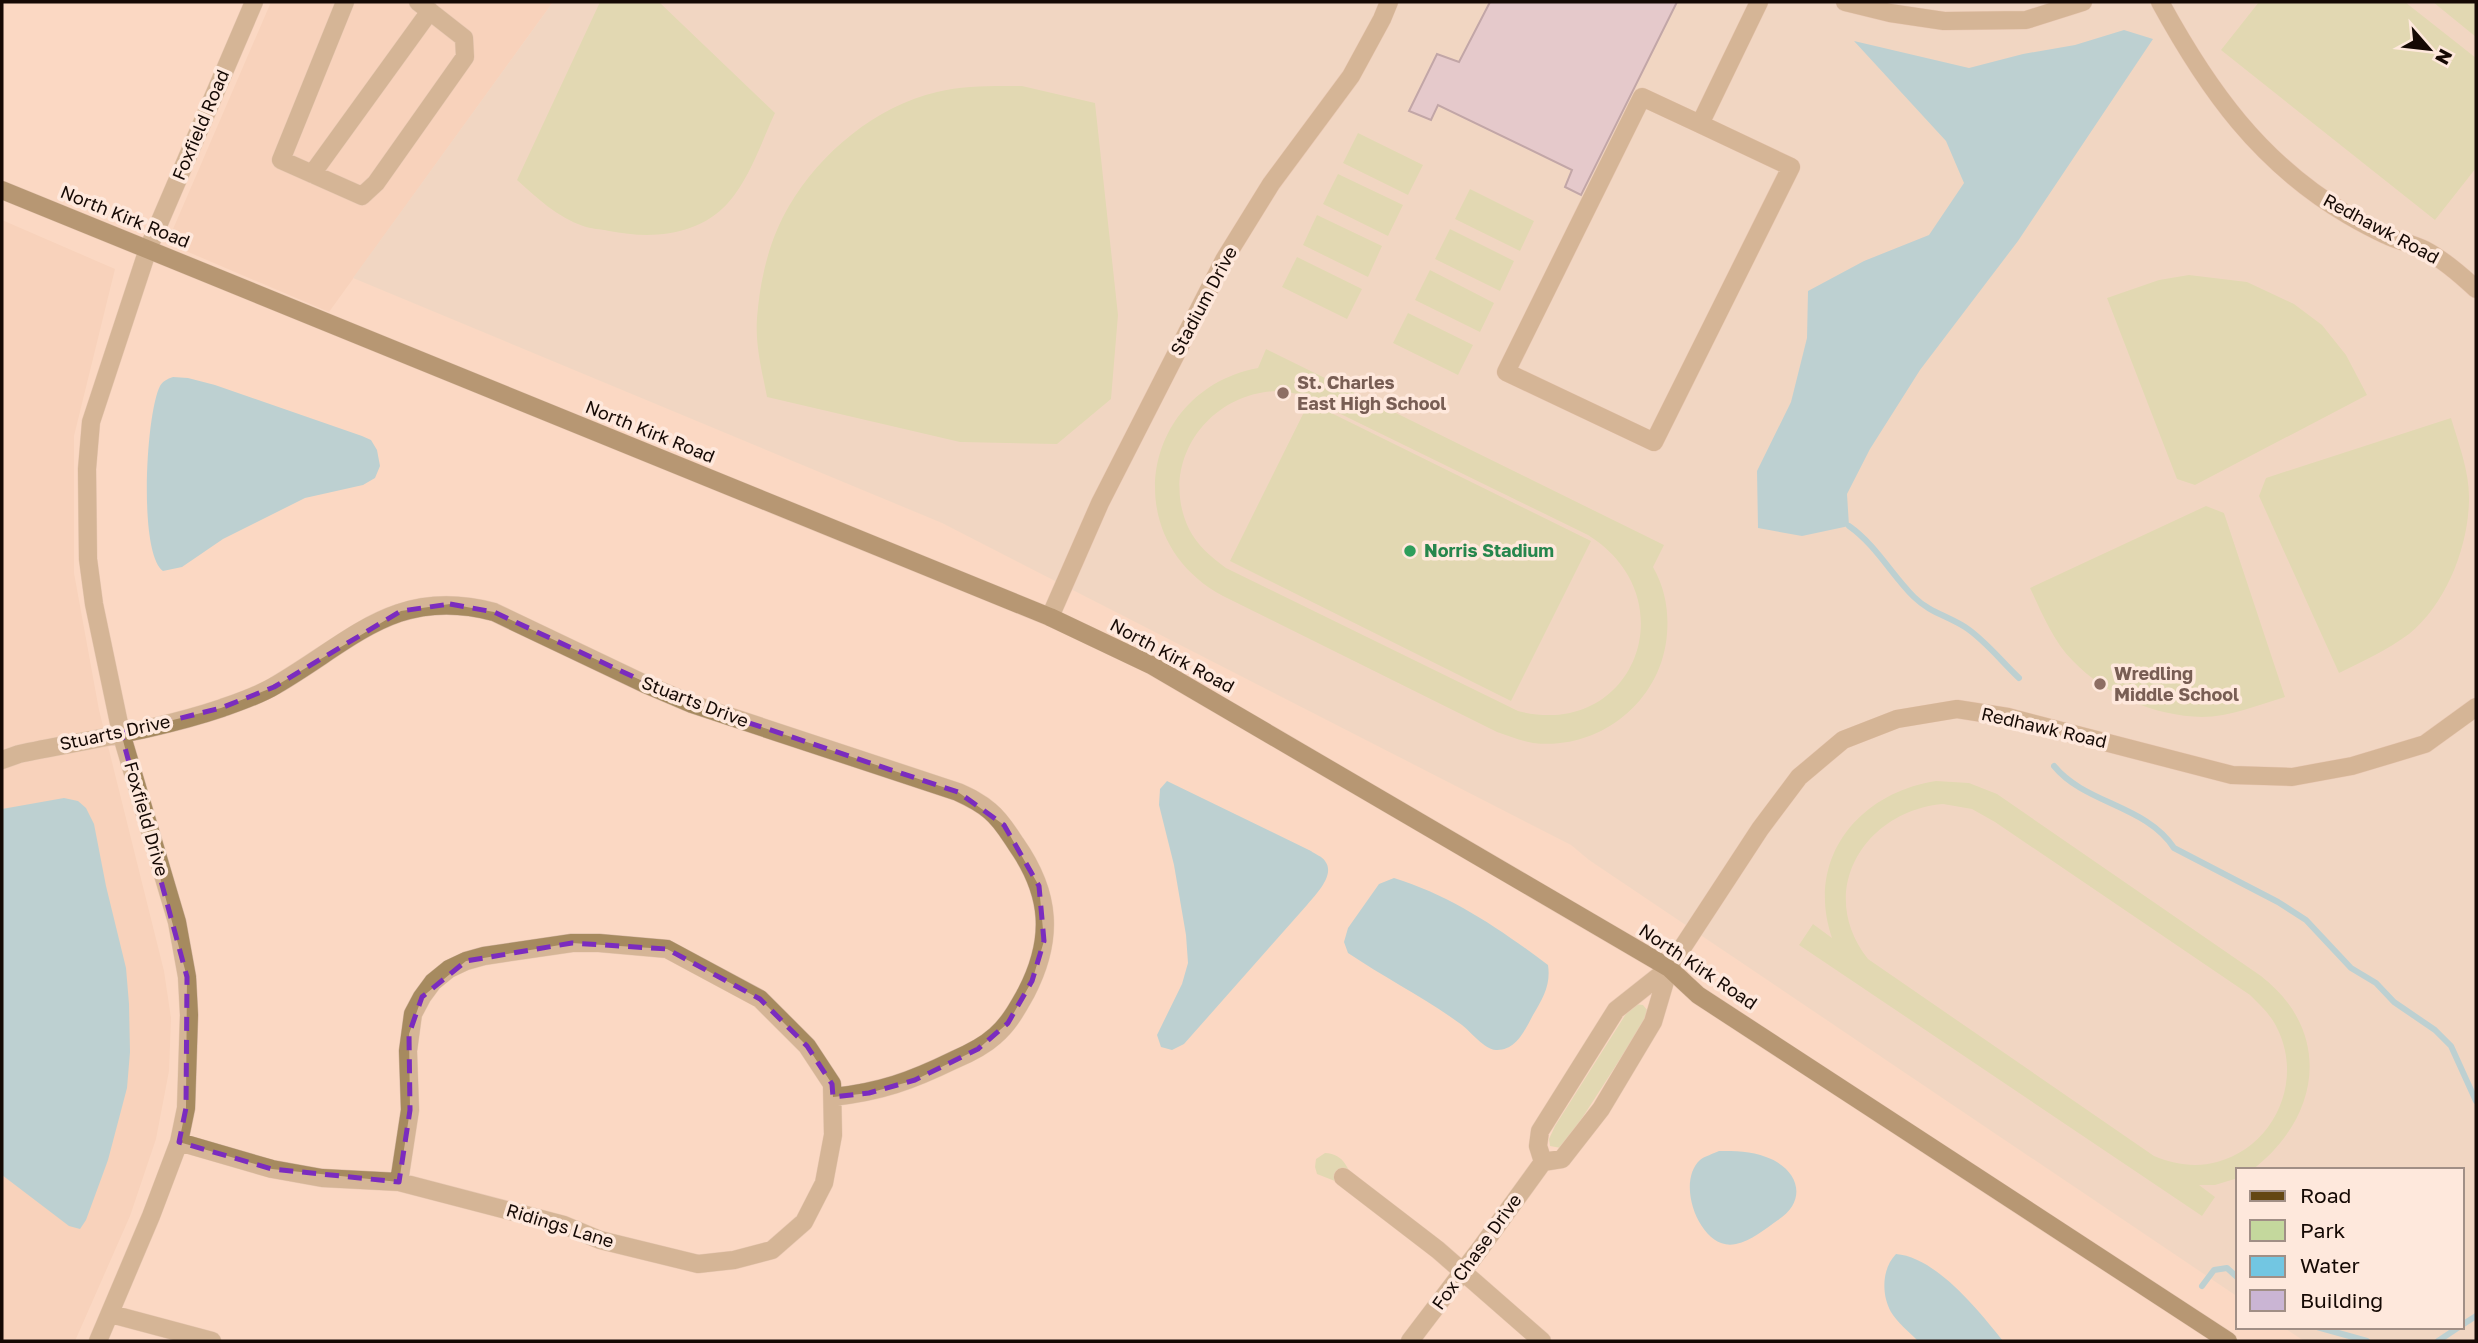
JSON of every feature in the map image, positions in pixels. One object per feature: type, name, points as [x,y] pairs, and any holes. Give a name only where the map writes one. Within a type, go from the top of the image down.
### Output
[{"type":"main road","name":"North Kirk Road","points":[[2,190],[1050,617],[1152,665],[1669,968],[1699,995],[2228,1341]]},
{"type":"street","name":"Foxfield Road","points":[[148,249],[254,2]]},
{"type":"street","points":[[312,174],[424,7],[464,38],[465,57],[376,183],[362,196],[312,174],[281,160],[345,2]]},
{"type":"street","name":"Stadium Drive","points":[[1050,617],[1100,503],[1224,260],[1271,184],[1351,76],[1389,2]]},
{"type":"street","points":[[1700,124],[1759,2]]},
{"type":"street","points":[[1845,2],[1890,13],[1944,21],[2026,20],[2083,2]]},
{"type":"street","name":"Redhawk Road","points":[[2160,2],[2214,89],[2265,153],[2303,185],[2347,215],[2385,235],[2426,250],[2476,289]]},
{"type":"street","points":[[1642,97],[1700,124],[1791,167],[1654,442],[1506,372],[1642,97]]},
{"type":"street","name":"Foxfield Drive","points":[[98,1341],[179,1142],[186,1108],[187,977],[177,922],[121,733],[101,643],[88,559],[87,469],[91,422],[148,249]]},
{"type":"street","name":"Stuarts Drive","points":[[2,760],[221,708],[274,687],[383,618],[418,607],[450,604],[494,612],[692,704],[958,792],[982,804],[1004,825],[1029,862],[1040,886],[1046,925],[1040,961],[1032,981],[1008,1023],[994,1038],[978,1049],[915,1080],[869,1093],[833,1097]]},
{"type":"street","name":"Redhawk Road","points":[[1669,968],[1760,829],[1799,777],[1843,740],[1897,719],[1957,709],[2008,717],[2232,775],[2292,777],[2352,766],[2425,744],[2476,707]]},
{"type":"street","points":[[398,1182],[410,1110],[408,1034],[413,1014],[433,982],[457,965],[484,956],[572,943],[667,949],[760,999],[807,1046],[832,1084],[833,1097]]},
{"type":"street","points":[[1543,1162],[1538,1146],[1540,1131],[1616,1010],[1669,968]]},
{"type":"street","name":"Fox Chase Drive","points":[[1409,1341],[1543,1162],[1562,1159],[1601,1108],[1653,1022],[1669,968]]},
{"type":"street","name":"Ridings Lane","points":[[179,1142],[285,1172],[322,1178],[398,1182],[564,1225],[600,1240],[698,1264],[734,1260],[772,1250],[804,1222],[824,1183],[833,1135],[833,1097]]},
{"type":"street","points":[[1343,1177],[1438,1250],[1542,1341]]},
{"type":"street","points":[[111,1314],[212,1341]]},
{"type":"highlighted area","points":[[450,604],[494,612],[692,704],[958,792],[1004,825],[1039,886],[1044,941],[1032,981],[1008,1023],[978,1049],[915,1080],[869,1093],[833,1097],[832,1084],[807,1046],[760,999],[667,949],[572,943],[466,961],[422,997],[409,1034],[410,1110],[399,1182],[272,1169],[179,1142],[186,1108],[187,977],[121,733],[221,708],[274,687],[401,611]]},
{"type":"shaded area","points":[[271,2],[553,2],[329,312],[167,243]]},
{"type":"shaded area","points":[[553,2],[2476,2],[2476,1341],[2304,1341],[2286,1329],[2464,1329],[2464,1168],[2236,1168],[2236,1296],[1589,860],[1571,845],[942,523],[353,278]]},
{"type":"shaded area","points":[[2,220],[115,269],[74,436],[74,573],[99,710],[164,971],[171,1018],[169,1071],[156,1139],[130,1216],[75,1341],[2,1341]]},
{"type":"green space","points":[[600,2],[659,2],[775,113],[736,193],[716,214],[688,229],[641,235],[589,228],[556,212],[517,180]]},
{"type":"green space","points":[[2259,2],[2405,2],[2476,58],[2476,168],[2435,220],[2221,50]]},
{"type":"green space","points":[[2433,2],[2476,2],[2476,37]]},
{"type":"green space","points":[[1022,86],[1095,103],[1118,315],[1111,399],[1057,444],[960,442],[767,397],[757,338],[758,303],[771,246],[782,219],[802,186],[833,150],[892,108],[937,92],[958,88]]},
{"type":"green space","points":[[1358,133],[1423,165],[1408,195],[1343,163]]},
{"type":"green space","points":[[1338,174],[1403,205],[1388,236],[1323,204]]},
{"type":"green space","points":[[1470,189],[1534,221],[1520,251],[1455,219]]},
{"type":"green space","points":[[1317,215],[1382,246],[1368,277],[1303,245]]},
{"type":"green space","points":[[1450,229],[1514,261],[1500,291],[1435,259]]},
{"type":"green space","points":[[1297,257],[1362,289],[1347,319],[1282,287]]},
{"type":"green space","points":[[1430,270],[1494,303],[1480,332],[1415,300]]},
{"type":"green space","points":[[2189,275],[2247,282],[2294,304],[2322,325],[2346,355],[2367,395],[2195,485],[2177,479],[2107,298],[2159,280]]},
{"type":"green space","points":[[1408,313],[1473,345],[1458,375],[1393,343]]},
{"type":"green space","points":[[1266,349],[1664,545],[1653,567],[1665,600],[1667,634],[1663,658],[1640,700],[1623,717],[1604,730],[1582,739],[1558,743],[1524,741],[1497,732],[1223,596],[1189,571],[1167,539],[1156,505],[1156,469],[1167,435],[1188,405],[1219,382],[1258,368]],"holes":[[[1277,391],[1299,394],[1588,535],[1619,562],[1636,593],[1641,626],[1634,658],[1618,685],[1592,705],[1558,715],[1518,711],[1226,568],[1210,555],[1192,535],[1181,504],[1180,480],[1185,457],[1195,436],[1210,418],[1229,404],[1252,395]]]},
{"type":"green space","name":"Norris Stadium","points":[[1309,402],[1591,541],[1511,701],[1230,561]]},
{"type":"green space","points":[[2451,418],[2466,470],[2469,491],[2468,519],[2452,574],[2434,607],[2409,634],[2339,673],[2259,496],[2266,478]]},
{"type":"green space","points":[[2206,506],[2224,513],[2285,697],[2233,713],[2184,716],[2166,713],[2132,701],[2100,684],[2086,673],[2060,645],[2030,588]]},
{"type":"green space","points":[[1936,781],[1969,783],[1997,794],[2261,976],[2284,998],[2300,1022],[2308,1048],[2309,1074],[2304,1100],[2293,1125],[2275,1149],[2254,1168],[2236,1168],[2236,1179],[2215,1185],[2199,1185],[2215,1197],[2202,1216],[1799,945],[1813,924],[1832,938],[1826,909],[1826,882],[1832,857],[1845,834],[1862,815],[1883,799],[1908,788]],"holes":[[[1943,804],[1972,809],[2250,995],[2265,1010],[2277,1028],[2285,1048],[2287,1069],[2285,1090],[2278,1109],[2268,1127],[2254,1142],[2237,1154],[2209,1164],[2185,1164],[2154,1156],[1868,959],[1853,933],[1846,908],[1848,882],[1856,859],[1871,838],[1890,822],[1915,810]]]},
{"type":"green space","points":[[1635,1004],[1643,1005],[1648,1011],[1644,1022],[1568,1140],[1561,1148],[1550,1146],[1549,1139],[1555,1126],[1629,1009]]},
{"type":"green space","points":[[1325,1153],[1341,1159],[1355,1185],[1350,1187],[1317,1174],[1316,1159]]},
{"type":"water","points":[[2124,30],[2153,39],[2018,241],[1920,370],[1870,449],[1847,494],[1849,526],[1802,536],[1758,528],[1757,471],[1791,402],[1807,338],[1808,291],[1864,261],[1929,235],[1964,183],[1946,141],[1854,41],[1969,68],[2023,54],[2075,45]]},
{"type":"water","points":[[173,377],[215,385],[371,440],[377,450],[380,466],[375,478],[363,485],[305,498],[223,539],[182,567],[163,571],[155,559],[150,538],[147,512],[148,452],[155,401],[160,386]]},
{"type":"water","points":[[1167,781],[1311,851],[1328,866],[1323,884],[1307,905],[1184,1044],[1172,1050],[1161,1047],[1157,1035],[1182,984],[1188,963],[1174,865],[1159,805],[1160,789]]},
{"type":"water","points":[[64,798],[78,801],[86,808],[94,824],[126,968],[129,1004],[130,1052],[127,1088],[108,1160],[86,1220],[80,1229],[69,1226],[2,1175],[2,809]]},
{"type":"water","points":[[1394,878],[1456,904],[1548,965],[1548,979],[1543,997],[1523,1033],[1509,1047],[1496,1050],[1487,1047],[1448,1015],[1348,953],[1344,942],[1348,928],[1379,884]]},
{"type":"water","points":[[1719,1151],[1749,1152],[1766,1157],[1786,1169],[1796,1185],[1794,1203],[1788,1212],[1758,1234],[1736,1244],[1724,1244],[1712,1238],[1703,1228],[1691,1199],[1693,1171],[1700,1160]]},
{"type":"water","points":[[1896,1254],[1911,1257],[1941,1275],[1969,1301],[2003,1341],[1918,1341],[1894,1316],[1888,1305],[1884,1282],[1888,1266]]},
{"type":"building","points":[[1490,2],[1677,2],[1581,195],[1565,187],[1572,170],[1438,105],[1431,120],[1409,111],[1437,54],[1459,62]]},
{"type":"waterway","points":[[1849,526],[1867,542],[1914,597],[1972,632],[2019,678]]},
{"type":"waterway","points":[[2054,766],[2082,789],[2148,822],[2174,848],[2278,902],[2306,920],[2351,968],[2376,983],[2394,1002],[2435,1030],[2451,1046],[2476,1101]]},
{"type":"waterway","points":[[2202,1286],[2214,1270],[2227,1268],[2236,1276]]},
{"type":"waterway","points":[[2464,1324],[2476,1316]]},
{"type":"waterway","points":[[2324,1329],[2367,1341]]},
{"type":"waterway","points":[[2438,1341],[2456,1329]]},
{"type":"place","name":"St. Charles East High School","points":[[1283,393]]},
{"type":"place","name":"Norris Stadium","points":[[1410,551]]},
{"type":"place","name":"Wredling Middle School","points":[[2100,684]]}]
